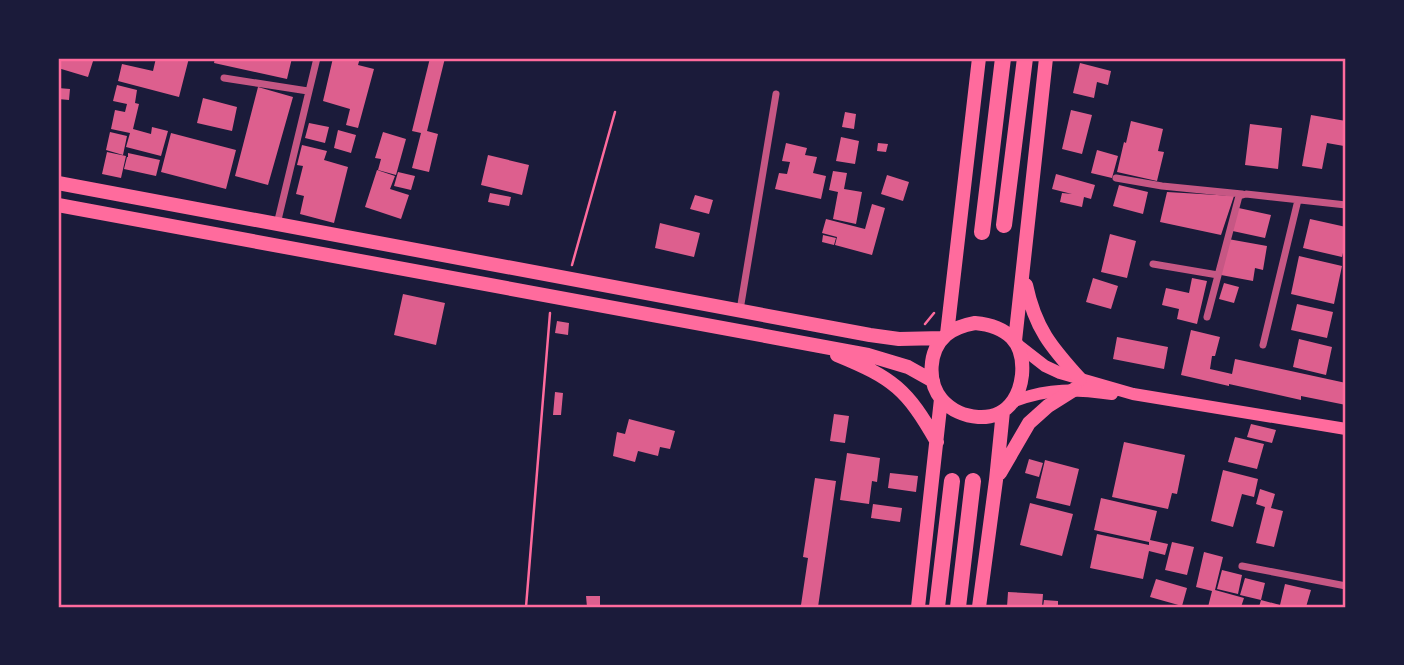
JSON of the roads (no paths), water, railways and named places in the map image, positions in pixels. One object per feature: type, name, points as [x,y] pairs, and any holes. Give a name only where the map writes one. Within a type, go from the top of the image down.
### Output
[{"type":"highway","points":[[982,232],[1003,58]]},
{"type":"highway","points":[[1003,225],[1025,58]]},
{"type":"highway","points":[[937,607],[952,481]]},
{"type":"highway","points":[[958,607],[973,481]]},
{"type":"main road","points":[[979,58],[945,336],[934,354],[933,381],[941,399],[951,408],[963,415],[977,417],[990,416],[1044,392],[1077,384]]},
{"type":"main road","points":[[979,607],[1008,406],[1021,379],[1021,356],[1017,343],[1046,58]]},
{"type":"main road","points":[[58,183],[884,337],[913,339],[945,336],[960,326],[990,324],[1004,331],[1045,366],[1077,384],[1346,429]]},
{"type":"main road","points":[[58,205],[882,358],[908,367],[933,381]]},
{"type":"main road","points":[[1023,269],[1030,304],[1042,332],[1077,384]]},
{"type":"main road","points":[[806,343],[866,367],[888,379],[915,405],[937,442]]},
{"type":"main road","points":[[996,480],[1029,423],[1077,384]]},
{"type":"main road","points":[[918,607],[941,399]]},
{"type":"street","points":[[277,224],[317,58]]},
{"type":"street","points":[[224,78],[308,91]]},
{"type":"street","points":[[740,311],[776,94]]},
{"type":"street","points":[[1116,178],[1162,186],[1346,205]]},
{"type":"street","points":[[1207,317],[1239,196],[1246,194]]},
{"type":"street","points":[[1263,345],[1298,200]]},
{"type":"street","points":[[1153,264],[1218,275]]},
{"type":"street","points":[[1242,566],[1346,586]]}]
